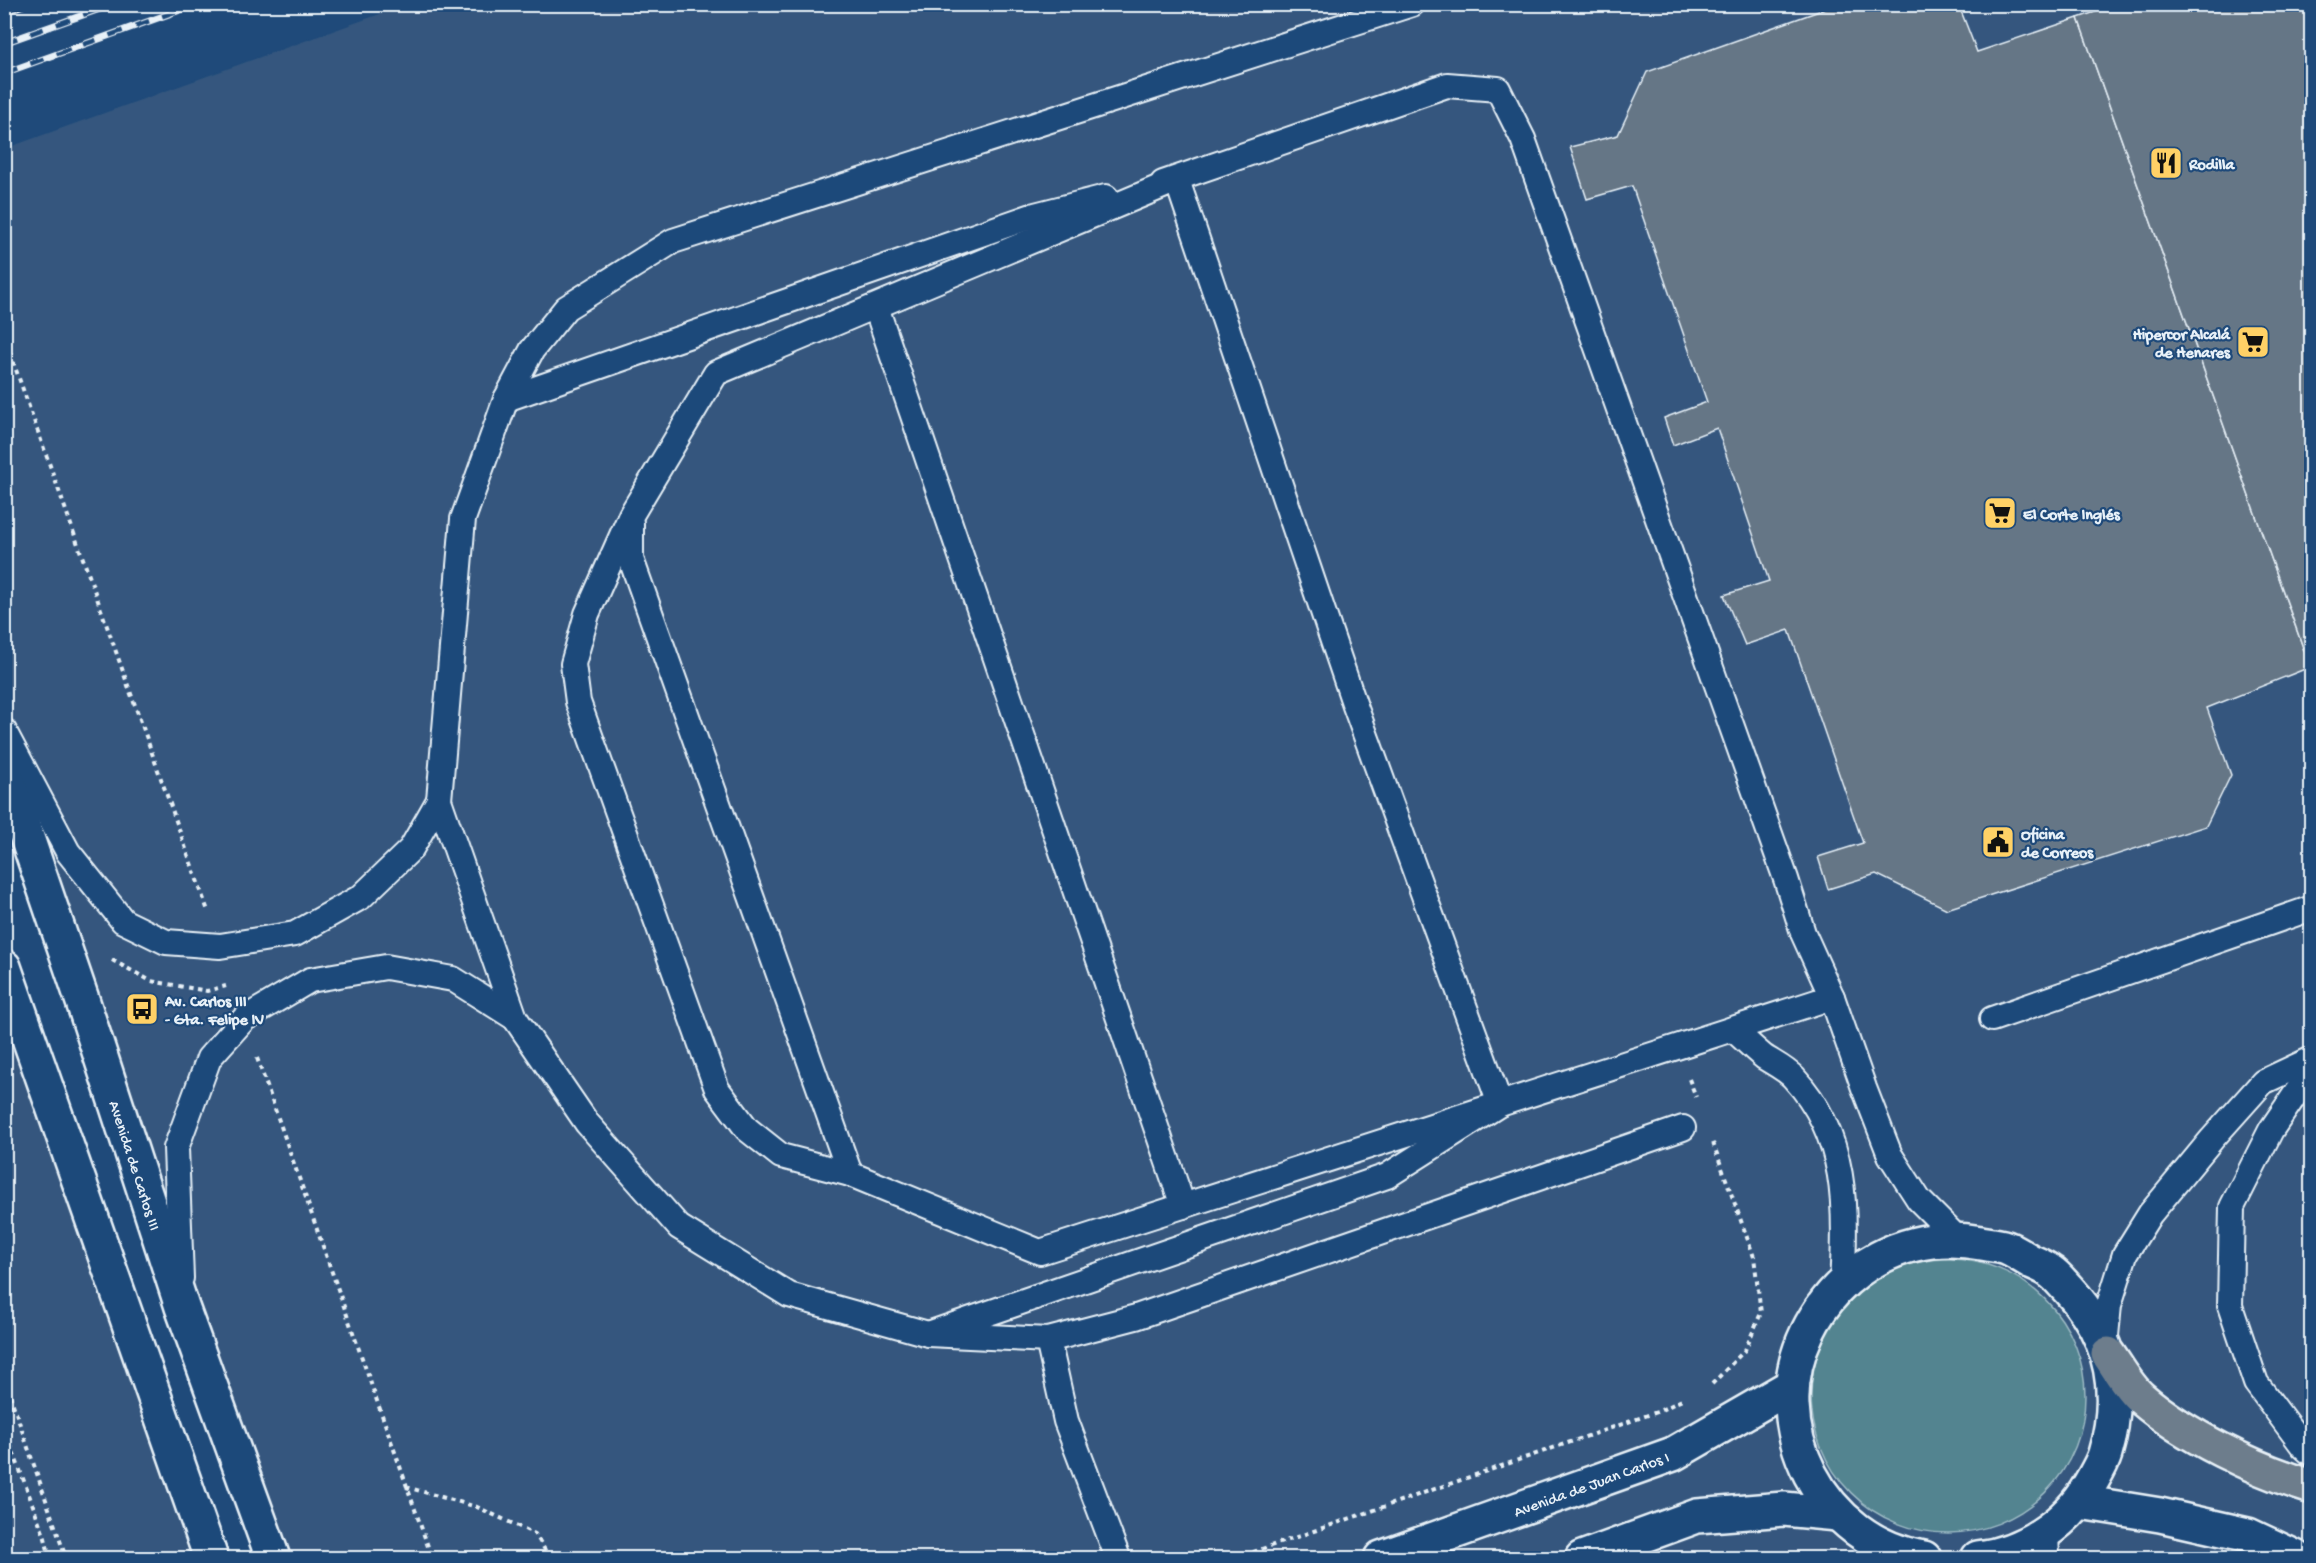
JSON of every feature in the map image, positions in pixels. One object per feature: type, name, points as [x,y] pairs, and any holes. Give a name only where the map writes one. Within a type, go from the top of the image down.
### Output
[{"type":"highway","points":[[2107,1350],[2139,1397],[2181,1429],[2278,1477],[2312,1488]]},
{"type":"street","name":"Avenida de Carlos III","points":[[4,770],[80,993],[182,1307],[273,1558]]},
{"type":"street","points":[[4,967],[211,1558]]},
{"type":"street","points":[[1924,1558],[1907,1556],[1869,1539],[1837,1514],[1809,1476],[1805,1465],[1794,1432],[1791,1386],[1800,1348],[1817,1312],[1842,1282],[1877,1258],[1916,1243],[1958,1239],[2007,1248],[2052,1272],[2086,1309],[2107,1350],[2115,1405],[2105,1456],[2080,1502],[2047,1546],[1978,1558]]},
{"type":"street","name":"Avenida de Juan Carlos I","points":[[1381,1558],[1673,1454],[1791,1386]]},
{"type":"street","points":[[2080,1502],[2160,1515],[2248,1535],[2297,1558]]},
{"type":"street","points":[[1582,1558],[1697,1516],[1784,1509],[1837,1514]]},
{"type":"lane","points":[[1412,4],[673,241],[566,308],[532,350],[506,399],[463,519],[439,800],[514,1018],[587,1123],[679,1227],[789,1295],[928,1334],[1048,1340],[1136,1317],[1683,1128]]},
{"type":"lane","points":[[1832,997],[1040,1252],[850,1174],[781,1156],[747,1129],[717,1089],[578,702],[573,664],[587,614],[631,515],[716,373],[1177,180],[1447,85],[1498,89],[1523,139],[1786,879],[1803,933],[1832,997],[1890,1155],[1919,1200],[1958,1239]]},
{"type":"lane","points":[[506,399],[1035,214],[1177,180]]},
{"type":"lane","points":[[1177,180],[1355,706],[1500,1104]]},
{"type":"lane","points":[[876,307],[1183,1206]]},
{"type":"lane","points":[[631,515],[631,559],[850,1174]]},
{"type":"lane","points":[[4,731],[68,852],[123,921],[166,942],[220,946],[295,934],[361,897],[411,849],[439,800]]},
{"type":"lane","points":[[1992,1019],[2312,908]]},
{"type":"lane","points":[[182,1307],[176,1148],[209,1058],[244,1019],[310,980],[386,967],[453,979],[514,1018]]},
{"type":"lane","points":[[1733,1029],[1762,1055],[1793,1077],[1826,1124],[1841,1172],[1846,1228],[1842,1282]]},
{"type":"lane","points":[[2107,1350],[2109,1305],[2125,1254],[2150,1214],[2263,1082],[2312,1059]]},
{"type":"lane","points":[[2312,1070],[2271,1130],[2232,1207],[2230,1306],[2256,1383],[2303,1446],[2312,1454]]},
{"type":"lane","points":[[928,1334],[1387,1176],[1500,1104]]},
{"type":"lane","points":[[1048,1340],[1066,1421],[1118,1558]]},
{"type":"path","points":[[1680,1046],[1698,1101]]},
{"type":"path","points":[[1708,1388],[1745,1350],[1761,1313],[1754,1257],[1710,1134]]},
{"type":"path","points":[[4,1378],[66,1558]]},
{"type":"path","points":[[1236,1558],[1657,1412],[1688,1397]]},
{"type":"path","points":[[4,1427],[45,1538],[50,1558]]},
{"type":"path","points":[[406,1487],[477,1507],[535,1534],[550,1558]]},
{"type":"shaded area","points":[[405,5],[2311,5],[2311,1558],[273,1558],[5,770],[4,149]]},
{"type":"shaded area","points":[[23,1018],[211,1558],[5,1558],[4,1024]]},
{"type":"green space","points":[[1948,1259],[1988,1265],[2024,1282],[2045,1299],[2062,1320],[2079,1356],[2085,1396],[2079,1436],[2062,1472],[2045,1493],[2024,1510],[1988,1527],[1948,1533],[1908,1527],[1872,1510],[1851,1493],[1834,1472],[1817,1436],[1811,1396],[1817,1356],[1834,1320],[1851,1299],[1872,1282],[1908,1265]]},
{"type":"building","name":"El Corte Inglés","points":[[1839,4],[1952,4],[1961,11],[1977,52],[2078,18],[2310,667],[2207,708],[2231,775],[2206,826],[1947,909],[1876,874],[1828,889],[1818,857],[1863,843],[1789,630],[1745,645],[1724,595],[1769,581],[1717,428],[1673,445],[1664,418],[1707,402],[1632,186],[1587,199],[1570,147],[1618,135],[1647,72]]},
{"type":"building","name":"Hipercor Alcalá de Henares","points":[[2111,4],[2312,4],[2312,667],[2310,667],[2078,18],[2112,6]]},
{"type":"railway","points":[[4,12],[26,4]]},
{"type":"railway","points":[[4,43],[114,4]]},
{"type":"railway","points":[[4,73],[197,4]]},
{"type":"place","name":"Rodilla","points":[[2166,163]]},
{"type":"place","name":"Hipercor Alcalá de Henares","points":[[2253,342]]},
{"type":"place","name":"El Corte Inglés","points":[[2000,513]]},
{"type":"place","name":"Oficina de Correos","points":[[1998,842]]},
{"type":"place","name":"Av. Carlos III - Gta. Felipe IV","points":[[142,1009]]}]
